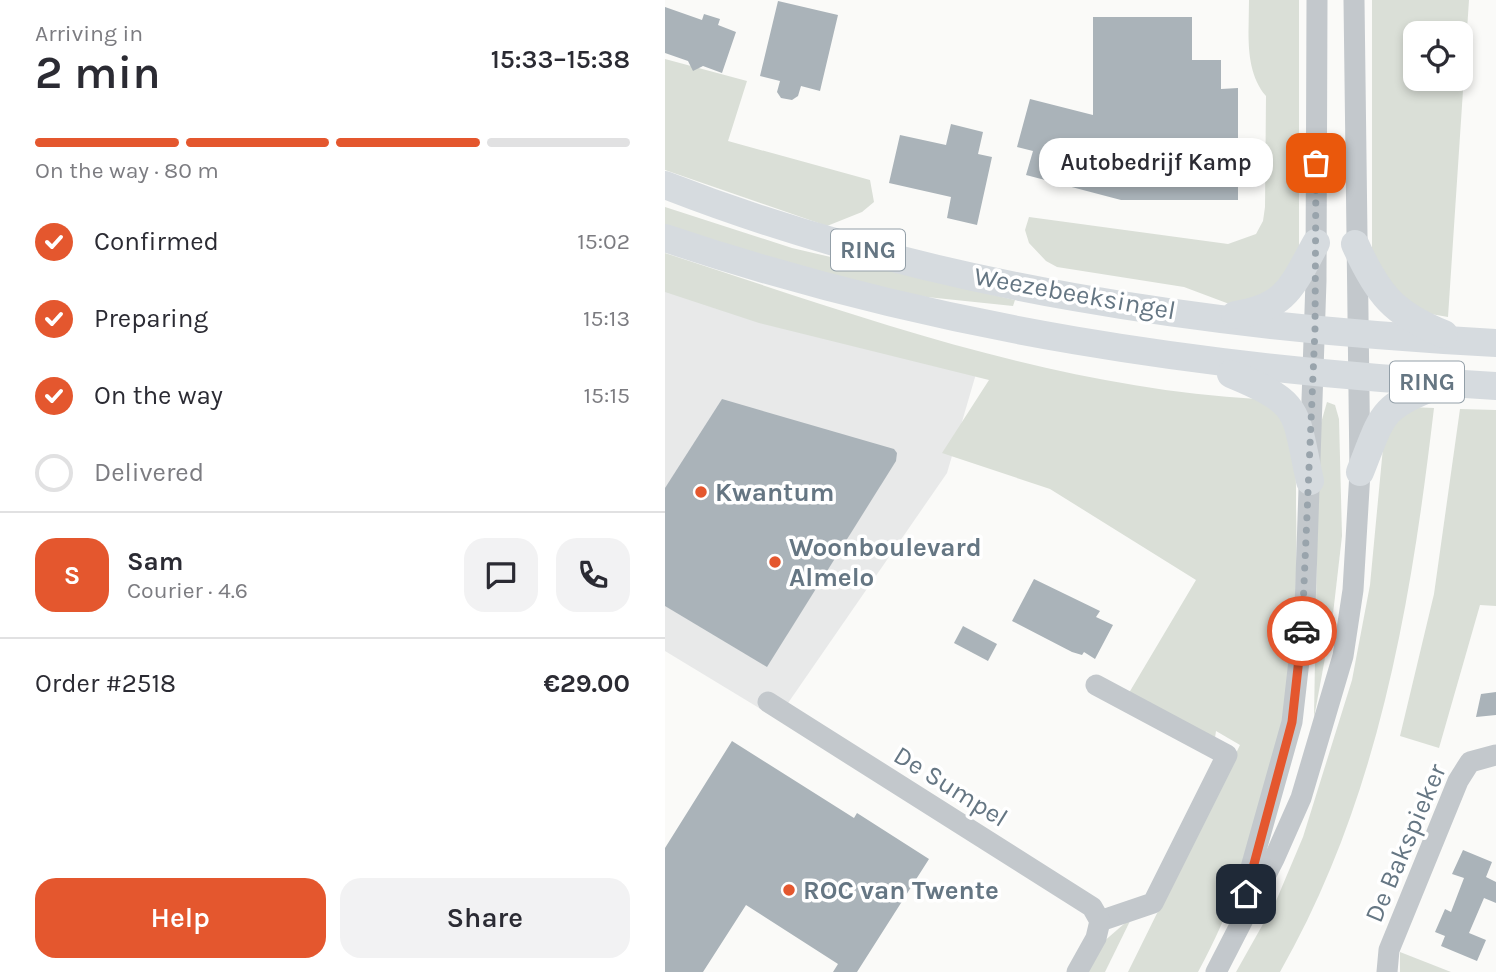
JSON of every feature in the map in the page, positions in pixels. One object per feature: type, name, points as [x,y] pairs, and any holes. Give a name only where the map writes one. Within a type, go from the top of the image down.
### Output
[{"type":"main road","name":"Weezebeeksingel","points":[[665,185],[833,241],[930,266],[1065,295],[1217,318],[1356,334],[1496,343]]},
{"type":"main road","name":"Weezebeeksingel","points":[[665,238],[815,285],[921,311],[1068,341],[1203,362],[1358,377],[1496,386]]},
{"type":"main road","points":[[1217,318],[1269,307],[1284,297],[1296,282],[1316,243]]},
{"type":"main road","points":[[1355,244],[1370,277],[1391,304],[1422,326],[1459,341]]},
{"type":"main road","points":[[1203,362],[1267,389],[1287,402],[1295,416],[1310,481]]},
{"type":"main road","points":[[1360,472],[1384,416],[1392,405],[1444,383]]},
{"type":"street","points":[[1242,917],[1250,871],[1292,722],[1305,608],[1315,329],[1317,0]]},
{"type":"street","points":[[1216,972],[1274,859],[1301,798],[1343,656],[1353,590],[1360,472],[1356,334],[1354,0]]},
{"type":"street","points":[[1077,972],[1096,938],[1100,921],[1153,903],[1227,755],[1096,685]]},
{"type":"street","name":"De Sumpel","points":[[768,702],[1092,907],[1100,921]]},
{"type":"street","name":"De Bakspieker","points":[[1387,972],[1389,950],[1458,782],[1470,762],[1496,755]]},
{"type":"shaded area","points":[[1249,0],[1299,0],[1299,257],[1264,299],[1232,305],[1184,287],[1057,267],[1046,261],[1029,243],[1025,230],[1029,217],[1228,244],[1256,234],[1263,221],[1265,207],[1266,96],[1254,75],[1251,63]]},
{"type":"shaded area","points":[[1372,0],[1469,0],[1468,21],[1403,21],[1403,91],[1463,91],[1448,317],[1425,313],[1400,301],[1372,258]]},
{"type":"shaded area","points":[[665,59],[747,81],[728,141],[870,180],[874,202],[862,212],[827,226],[665,170]]},
{"type":"shaded area","points":[[665,207],[792,248],[1015,300],[1013,306],[898,294],[665,225]]},
{"type":"shaded area","points":[[665,253],[883,324],[1030,364],[1180,392],[1257,399],[1272,409],[1284,422],[1292,442],[1295,460],[1296,539],[1293,638],[1280,735],[1251,846],[1233,898],[1198,972],[1128,972],[1240,745],[1216,731],[1213,752],[1123,703],[1196,580],[1050,489],[942,453],[989,380],[759,323],[665,292]]},
{"type":"shaded area","name":"Woonboulevard Almelo","points":[[665,268],[978,367],[947,473],[777,719],[665,651]]},
{"type":"shaded area","points":[[1327,402],[1335,405],[1339,419],[1342,536],[1333,614],[1314,718],[1319,430]]},
{"type":"shaded area","points":[[1410,407],[1434,408],[1401,627],[1366,769],[1343,838],[1314,906],[1280,972],[1236,972],[1276,901],[1303,837],[1352,680],[1370,585],[1384,437]]},
{"type":"shaded area","points":[[1460,409],[1496,410],[1496,606],[1480,605],[1439,748],[1400,736],[1434,594]]},
{"type":"shaded area","points":[[1132,917],[1105,972],[1086,972],[1102,943]]},
{"type":"shaded area","points":[[1400,952],[1451,972],[1400,972]]},
{"type":"building","points":[[778,1],[838,15],[820,91],[801,86],[798,96],[792,100],[781,98],[777,92],[780,81],[760,76]]},
{"type":"building","points":[[665,7],[702,20],[704,14],[720,19],[718,25],[736,32],[722,73],[703,66],[693,71],[688,61],[665,53]]},
{"type":"building","points":[[1093,17],[1192,17],[1192,60],[1221,60],[1221,89],[1238,88],[1238,200],[1121,200],[1026,175],[1033,151],[1017,147],[1030,99],[1093,115]]},
{"type":"building","points":[[951,124],[983,132],[978,154],[992,157],[977,225],[947,218],[951,197],[889,183],[900,135],[946,145]]},
{"type":"building","points":[[722,399],[894,449],[897,453],[896,461],[767,667],[665,606],[665,488]]},
{"type":"building","points":[[1034,579],[1100,611],[1096,617],[1113,625],[1095,659],[1084,652],[1082,655],[1072,652],[1012,621]]},
{"type":"building","points":[[963,626],[997,644],[988,661],[954,643]]},
{"type":"building","points":[[1496,692],[1496,715],[1476,717],[1481,694]]},
{"type":"building","points":[[732,741],[854,818],[857,813],[929,859],[857,972],[833,972],[838,964],[746,905],[703,972],[665,972],[665,848]]},
{"type":"building","points":[[1463,850],[1492,862],[1486,877],[1496,882],[1496,903],[1484,898],[1469,933],[1486,940],[1477,961],[1441,946],[1445,936],[1435,932],[1445,909],[1451,912],[1464,878],[1452,874]]},
{"type":"way so far","points":[[1302,631],[1315,329],[1316,163]]},
{"type":"place","name":"Autobedrijf Kamp","points":[[1316,163]]},
{"type":"place","name":"Kwantum","points":[[701,492]]},
{"type":"place","name":"Woonboulevard Almelo","points":[[775,562]]},
{"type":"place","name":"ROC van Twente","points":[[789,890]]},
{"type":"route","points":[[1246,894],[1292,722],[1302,631]]}]
